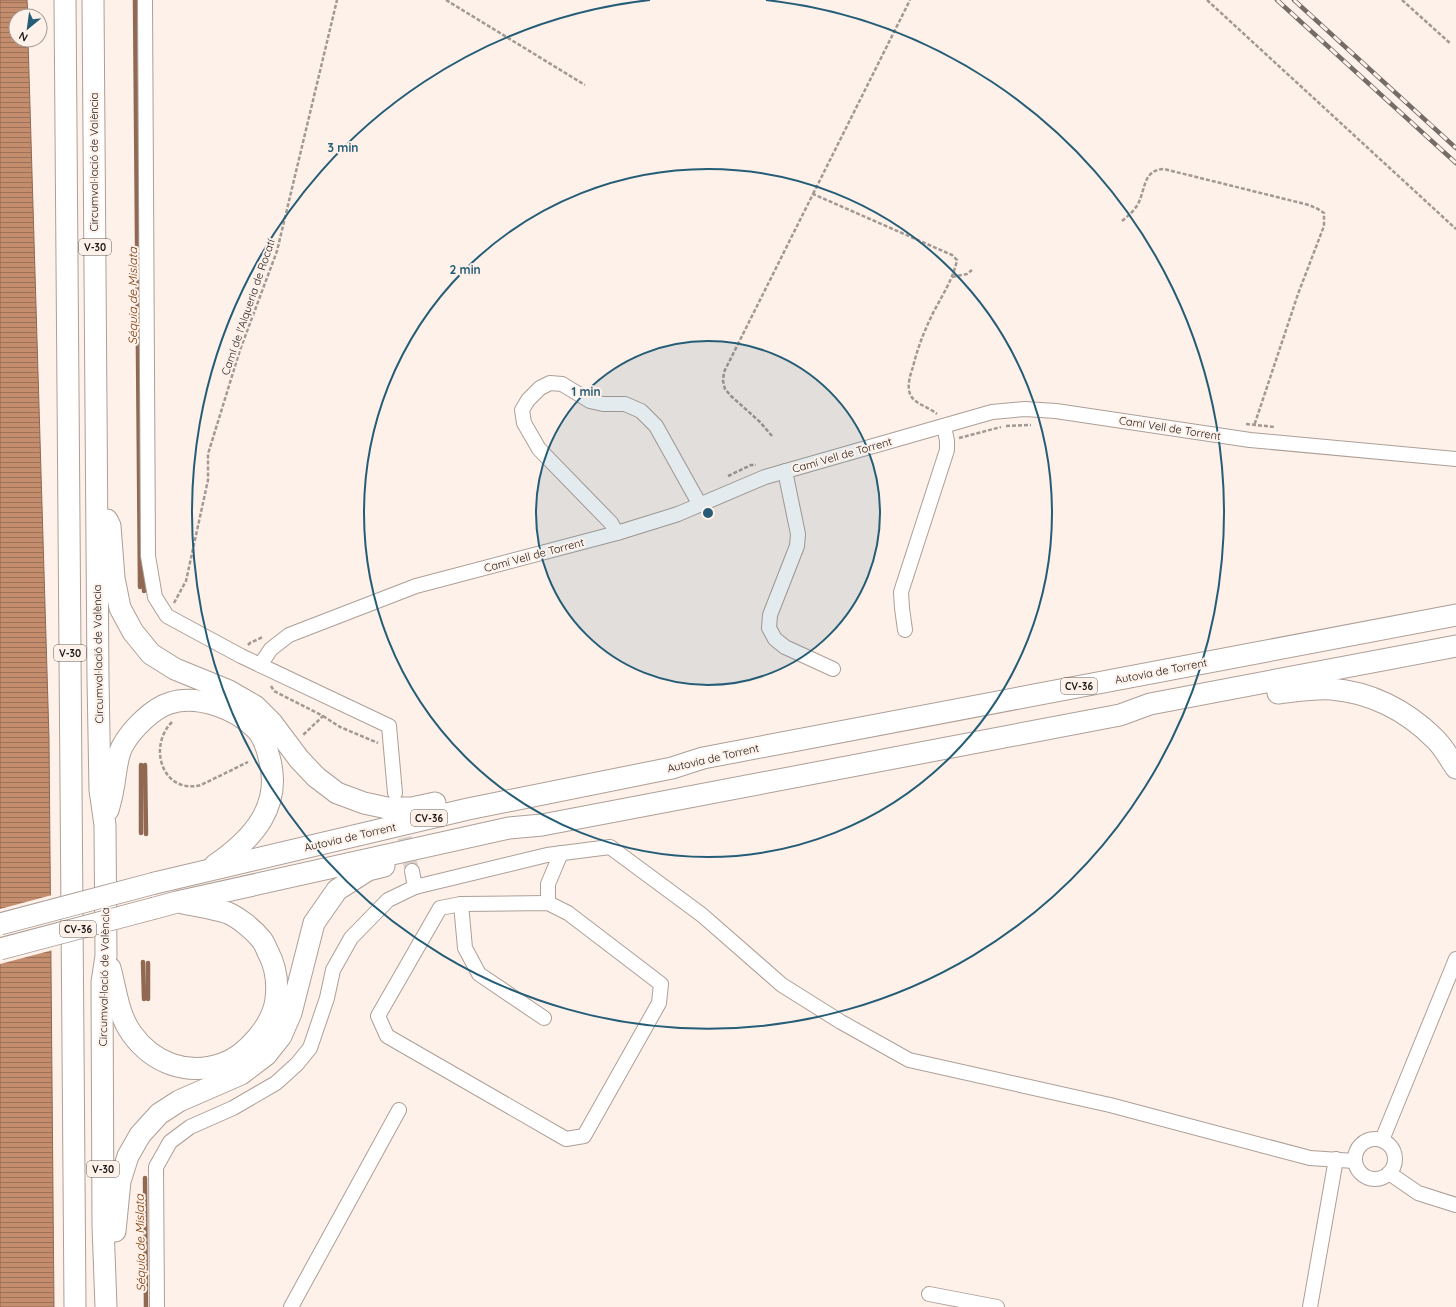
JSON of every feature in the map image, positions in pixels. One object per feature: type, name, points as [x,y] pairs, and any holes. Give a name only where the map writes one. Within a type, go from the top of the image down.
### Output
[{"type":"highway","name":"V-30","points":[[65,0],[75,1307]]},
{"type":"highway","name":"Circumval·lació de València","points":[[93,0],[100,782],[105,825],[106,956],[102,982],[103,1217],[106,1307]]},
{"type":"highway","points":[[97,494],[110,526],[114,578],[120,608],[132,632],[152,654],[175,669],[229,691],[255,706],[272,723],[299,759],[316,777],[338,793],[364,803],[387,808],[412,808],[667,757],[703,758]]},
{"type":"highway","name":"Autovia de Torrent","points":[[0,924],[206,870],[468,809],[672,768],[703,758],[1456,615]]},
{"type":"highway","name":"CV-36","points":[[0,949],[177,902],[509,828],[542,825],[1120,715],[1150,704],[1456,646]]},
{"type":"highway","points":[[1120,715],[1155,716],[1270,694],[1300,690],[1330,689],[1359,693],[1386,703],[1410,717],[1435,739],[1456,768]]},
{"type":"highway","points":[[105,825],[123,745],[135,728],[152,713],[170,703],[188,701],[207,702],[225,708],[242,718],[257,730],[266,746],[272,768],[273,788],[270,803],[263,819],[248,838],[232,853],[206,870]]},
{"type":"highway","points":[[105,1265],[115,1229],[120,1181],[128,1156],[140,1135],[159,1114],[179,1101],[241,1074],[266,1055],[281,1036],[291,1013],[314,923],[337,890],[368,870],[512,839],[542,825]]},
{"type":"highway","points":[[106,956],[120,1010],[131,1033],[147,1052],[163,1062],[181,1068],[203,1068],[223,1064],[242,1053],[258,1038],[269,1019],[276,1001],[277,978],[272,959],[261,939],[245,924],[227,913],[177,902]]},
{"type":"street","points":[[145,0],[148,556],[155,597],[166,616],[260,665],[389,726],[395,793]]},
{"type":"street","points":[[617,533],[611,523],[539,449],[524,423],[522,410],[528,400],[540,388],[550,383],[562,384],[590,401],[603,404],[625,404],[642,411],[656,426],[700,504]]},
{"type":"street","name":"Camí Vell de Torrent","points":[[260,665],[271,649],[289,635],[416,586],[617,533],[678,514],[765,476],[992,412],[1025,409],[1056,411],[1250,440],[1456,458]]},
{"type":"street","points":[[905,630],[901,592],[947,450],[944,426]]},
{"type":"street","points":[[785,471],[798,534],[797,546],[770,615],[770,628],[775,639],[785,647],[833,669]]},
{"type":"street","points":[[157,1307],[156,1168],[170,1142],[190,1127],[233,1108],[276,1083],[297,1064],[310,1048],[327,998],[333,970],[351,938],[388,900],[415,887],[547,855],[610,847],[702,915],[782,985],[841,1022],[909,1060],[1110,1105],[1310,1158],[1354,1161]]},
{"type":"street","points":[[548,903],[548,884],[561,853]]},
{"type":"street","points":[[412,871],[415,887]]},
{"type":"street","points":[[548,903],[568,913],[661,984],[659,1004],[584,1136],[566,1139],[387,1036],[378,1016],[440,908],[461,904],[548,903]]},
{"type":"street","points":[[461,904],[465,948],[479,974],[544,1018]]},
{"type":"street","points":[[1382,1140],[1456,959]]},
{"type":"street","points":[[291,1307],[399,1110]]},
{"type":"street","points":[[1375,1138],[1382,1140],[1388,1143],[1392,1148],[1395,1154],[1395,1161],[1389,1173],[1384,1177],[1371,1179],[1359,1172],[1354,1161],[1355,1154],[1362,1142],[1375,1138]]},
{"type":"street","points":[[1310,1307],[1336,1160]]},
{"type":"street","points":[[1389,1173],[1418,1193],[1456,1205]]},
{"type":"street","points":[[929,1294],[997,1307]]},
{"type":"path","name":"Camí de l'Alqueria de Rocatí","points":[[166,616],[186,582],[208,480],[208,454],[240,350],[277,251],[337,0]]},
{"type":"path","points":[[446,0],[585,85]]},
{"type":"path","points":[[772,436],[760,422],[731,396],[725,388],[723,381],[724,372],[910,0]]},
{"type":"path","points":[[1207,0],[1456,229]]},
{"type":"path","points":[[1402,0],[1451,44]]},
{"type":"path","points":[[1122,220],[1131,213],[1137,204],[1150,173],[1160,169],[1309,205],[1324,213],[1324,226],[1298,294],[1250,440]]},
{"type":"path","points":[[813,194],[952,255],[957,260],[952,277],[922,338],[913,364],[909,384],[910,394],[912,397],[917,402],[937,414],[944,426]]},
{"type":"path","points":[[952,277],[967,274],[972,270]]},
{"type":"path","points":[[955,439],[1000,427],[1035,424]]},
{"type":"path","points":[[267,682],[274,690],[323,716],[340,727],[379,743],[380,750]]},
{"type":"path","points":[[300,738],[323,716]]},
{"type":"path","points":[[175,719],[165,730],[160,742],[159,751],[161,763],[167,774],[176,782],[193,787],[201,785],[248,762]]},
{"type":"shaded area","points":[[0,0],[27,0],[28,8],[8,8],[8,48],[28,48],[49,738],[54,1307],[0,1307]]},
{"type":"pier","points":[[52,895],[53,950],[0,964],[0,909]]},
{"type":"waterway","name":"Séquia de Mislata","points":[[135,0],[140,587]]},
{"type":"waterway","name":"Séquia de Mislata","points":[[144,569],[144,591]]},
{"type":"waterway","points":[[141,765],[141,833]]},
{"type":"waterway","name":"Séquia de Mislata","points":[[145,765],[146,834]]},
{"type":"waterway","points":[[143,962],[144,999]]},
{"type":"waterway","name":"Séquia de Mislata","points":[[148,963],[148,999]]},
{"type":"waterway","name":"Séquia de Mislata","points":[[145,1178],[146,1307]]},
{"type":"tunnel","points":[[400,817],[412,871]]},
{"type":"railway","points":[[1277,0],[1456,163]]},
{"type":"railway","points":[[1294,0],[1456,148]]}]
